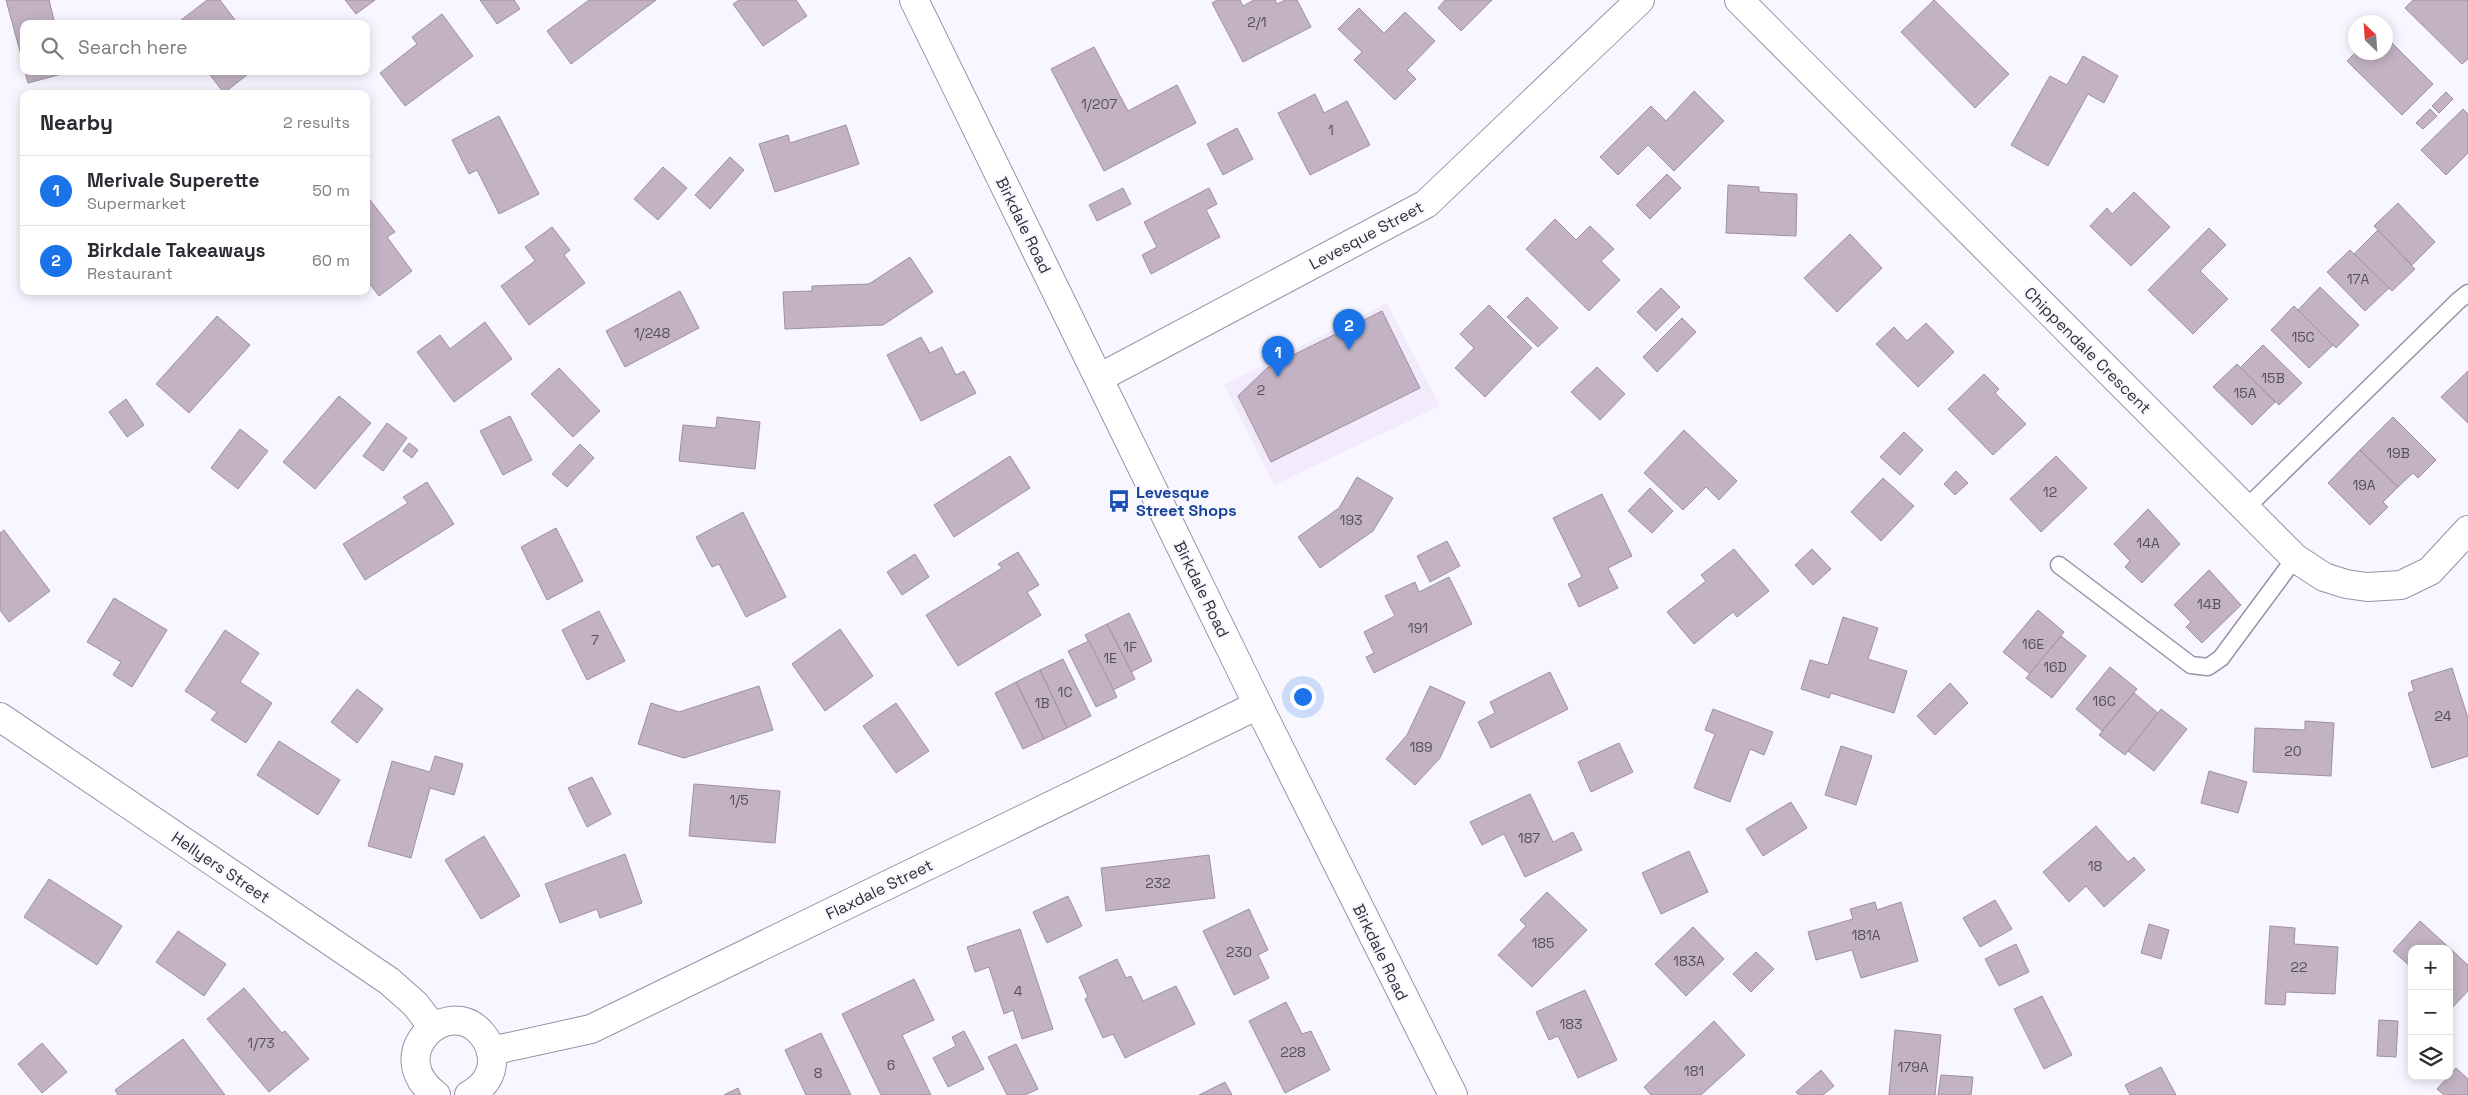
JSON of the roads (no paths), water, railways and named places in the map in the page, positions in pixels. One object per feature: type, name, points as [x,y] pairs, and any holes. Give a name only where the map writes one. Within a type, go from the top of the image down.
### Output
[{"type":"street","name":"Birkdale Road","points":[[914,0],[1258,705],[1453,1095]]},
{"type":"street","name":"Levesque Street","points":[[1099,378],[1426,204],[1640,0]]},
{"type":"street","name":"Chippendale Crescent","points":[[1740,0],[2295,558],[2324,577],[2346,584],[2367,586],[2401,585],[2430,571],[2468,530]]},
{"type":"street","name":"Flaxdale Street","points":[[491,1051],[526,1045],[591,1029],[1258,705]]},
{"type":"street","name":"Hellyers Street","points":[[0,717],[389,981],[415,1004],[433,1027]]},
{"type":"street","points":[[426,1092],[417,1075],[415,1062],[416,1048],[423,1036],[433,1027],[445,1022],[469,1024],[479,1030],[487,1040],[491,1051],[492,1066],[488,1080],[478,1091],[469,1095]]},
{"type":"lane","points":[[2246,508],[2468,293]]},
{"type":"lane","points":[[2059,564],[2191,665],[2208,667],[2221,658],[2295,558]]},
{"type":"place","name":"Birkdale Takeaways","points":[[1349,350]]},
{"type":"place","name":"Merivale Superette","points":[[1278,377]]},
{"type":"place","name":"Levesque Street Shops","points":[[1119,501]]}]
